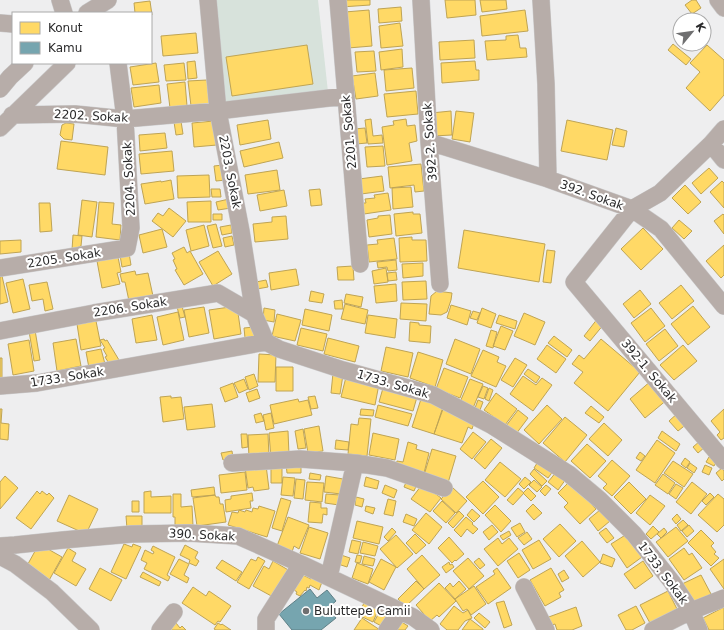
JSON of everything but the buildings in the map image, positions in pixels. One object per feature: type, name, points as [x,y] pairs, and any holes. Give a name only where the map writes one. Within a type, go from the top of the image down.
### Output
[{"type":"street","points":[[60,0],[64,12]]},
{"type":"street","points":[[89,12],[110,0]]},
{"type":"street","points":[[103,12],[110,0]]},
{"type":"street","points":[[110,0],[112,12]]},
{"type":"street","name":"2203. Sokak","points":[[208,0],[218,111],[241,231],[254,314],[266,342]]},
{"type":"street","name":"2201. Sokak","points":[[338,0],[360,264]]},
{"type":"street","name":"392-2. Sokak","points":[[421,0],[429,142],[440,284]]},
{"type":"street","name":"392. Sokak","points":[[541,0],[546,84],[548,179],[632,210],[661,229],[724,306]]},
{"type":"street","points":[[718,0],[724,8]]},
{"type":"street","points":[[0,23],[12,24]]},
{"type":"street","points":[[0,89],[24,64]]},
{"type":"street","points":[[0,128],[66,64]]},
{"type":"street","name":"2204. Sokak","points":[[118,64],[125,119],[131,228],[127,248]]},
{"type":"street","name":"2202. Sokak","points":[[12,115],[76,114],[125,119],[218,111],[346,96]]},
{"type":"street","points":[[632,210],[660,193],[711,144],[724,129]]},
{"type":"street","points":[[429,142],[548,179]]},
{"type":"street","points":[[711,144],[724,160]]},
{"type":"street","name":"392-1. Sokak","points":[[632,210],[574,282],[724,461]]},
{"type":"street","name":"2205. Sokak","points":[[0,268],[127,248]]},
{"type":"street","name":"2206. Sokak","points":[[0,331],[94,312],[218,292],[254,314]]},
{"type":"street","name":"1733. Sokak","points":[[0,386],[37,383],[266,342],[279,349],[336,368],[433,395],[491,425],[569,474],[600,500],[634,534],[672,582],[691,611],[699,630]]},
{"type":"street","points":[[232,463],[300,459],[355,463],[387,468],[444,488]]},
{"type":"street","points":[[329,577],[355,463]]},
{"type":"street","name":"390. Sokak","points":[[0,546],[132,534],[189,533],[238,536],[413,617],[432,630]]},
{"type":"street","points":[[0,556],[15,564],[52,592],[91,630]]},
{"type":"street","points":[[266,630],[266,619],[301,564]]},
{"type":"street","points":[[524,587],[546,630]]},
{"type":"street","points":[[653,630],[691,611],[724,598]]},
{"type":"street","points":[[387,630],[400,611]]},
{"type":"street","points":[[160,630],[174,612]]},
{"type":"shaded area","points":[[212,0],[318,0],[328,92],[223,103]]},
{"type":"place","name":"Buluttepe Camii","points":[[306,611]]}]
